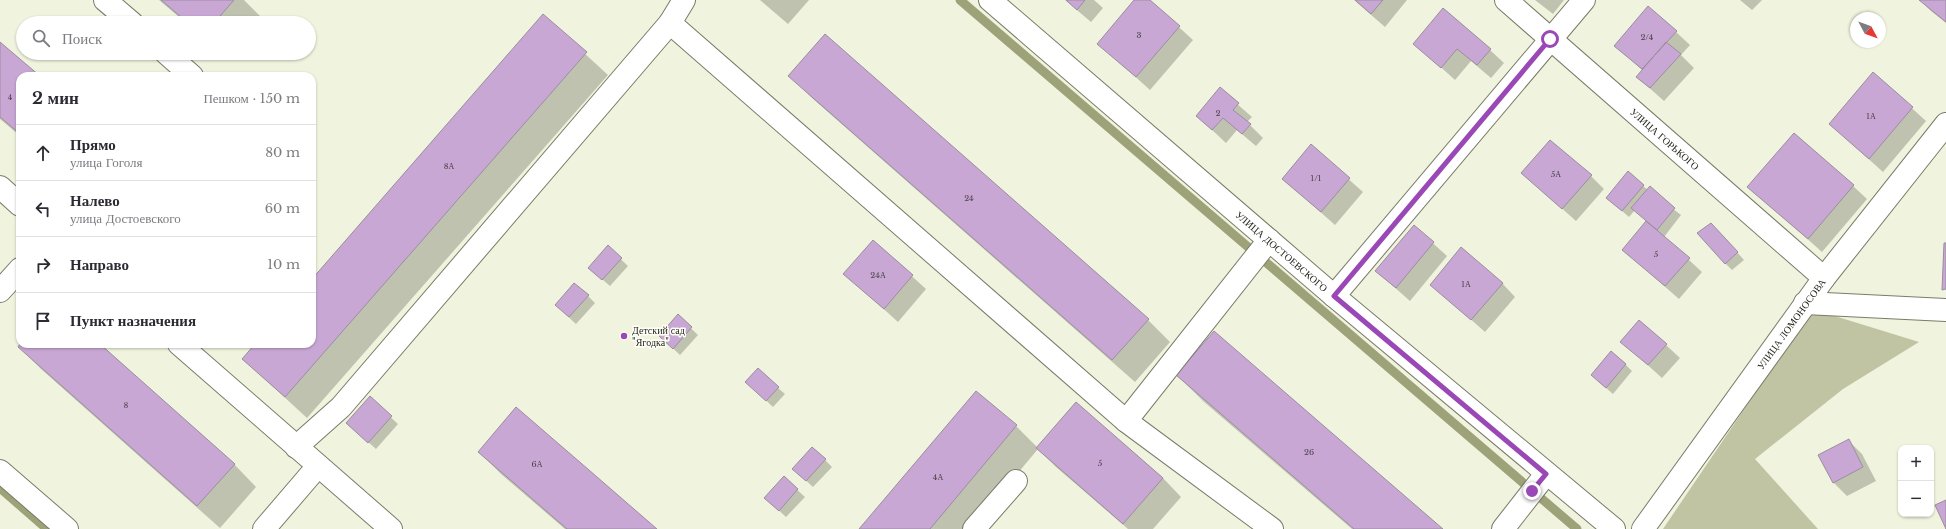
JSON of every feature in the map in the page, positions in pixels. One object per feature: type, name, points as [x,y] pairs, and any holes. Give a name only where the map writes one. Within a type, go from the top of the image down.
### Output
[{"type":"street","points":[[105,0],[124,16]]},
{"type":"street","points":[[296,447],[341,407],[670,23],[684,0]]},
{"type":"street","name":"УЛИЦА ДОСТОЕВСКОГО","points":[[990,0],[1334,296],[1546,474],[1614,529]]},
{"type":"street","name":"УЛИЦА ГОРЬКОГО","points":[[1506,0],[1824,278]]},
{"type":"street","points":[[1334,296],[1584,0]]},
{"type":"street","points":[[670,23],[1126,421],[1272,529]]},
{"type":"street","points":[[174,60],[187,72]]},
{"type":"street","name":"УЛИЦА ЛОМОНОСОВА","points":[[1643,529],[1805,303],[1946,124]]},
{"type":"street","points":[[0,188],[16,202]]},
{"type":"street","points":[[1126,421],[1269,240]]},
{"type":"street","points":[[0,291],[16,273]]},
{"type":"street","points":[[1805,303],[1946,310]]},
{"type":"street","points":[[184,348],[391,529]]},
{"type":"street","points":[[264,529],[318,466]]},
{"type":"street","points":[[0,471],[67,529]]},
{"type":"street","points":[[1503,529],[1546,474]]},
{"type":"street","points":[[974,529],[1016,481]]},
{"type":"green space","points":[[1812,309],[1919,342],[1843,389],[1755,459],[1818,529],[1663,529]]},
{"type":"building","points":[[161,0],[234,0],[220,16],[180,16]]},
{"type":"building","points":[[1066,0],[1085,0],[1077,10]]},
{"type":"building","points":[[1134,0],[1150,0],[1180,26],[1136,77],[1097,44]]},
{"type":"building","points":[[1355,0],[1383,0],[1371,14]]},
{"type":"building","points":[[1919,0],[1946,0],[1946,22]]},
{"type":"building","points":[[1648,6],[1677,31],[1642,69],[1614,46]]},
{"type":"building","points":[[1443,8],[1491,49],[1477,65],[1457,49],[1441,68],[1413,44]]},
{"type":"building","points":[[543,14],[587,52],[285,397],[242,359],[252,348],[316,348],[316,274]]},
{"type":"building","points":[[825,34],[1149,319],[1112,360],[788,76]]},
{"type":"building","points":[[0,42],[16,56],[16,60],[21,60],[35,72],[16,72],[16,131],[0,117]]},
{"type":"building","points":[[1666,42],[1681,54],[1650,88],[1636,77]]},
{"type":"building","points":[[1873,72],[1913,107],[1869,159],[1829,124]]},
{"type":"building","points":[[1220,87],[1239,103],[1233,110],[1251,124],[1242,134],[1223,118],[1212,130],[1196,116]]},
{"type":"building","points":[[1794,133],[1854,185],[1808,239],[1747,187]]},
{"type":"building","points":[[1550,140],[1592,175],[1562,209],[1521,173]]},
{"type":"building","points":[[1311,144],[1350,178],[1321,212],[1282,179]]},
{"type":"building","points":[[1628,171],[1644,185],[1622,211],[1606,198]]},
{"type":"building","points":[[1650,186],[1675,208],[1657,230],[1631,208]]},
{"type":"building","points":[[1646,221],[1690,258],[1665,286],[1622,250]]},
{"type":"building","points":[[1711,223],[1738,252],[1725,264],[1697,233]]},
{"type":"building","points":[[1414,225],[1434,242],[1396,288],[1375,271]]},
{"type":"building","points":[[873,240],[913,275],[884,309],[843,274]]},
{"type":"building","points":[[1944,243],[1946,243],[1946,289],[1942,290]]},
{"type":"building","points":[[608,245],[622,258],[602,280],[588,268]]},
{"type":"building","points":[[1461,247],[1503,283],[1471,320],[1430,285]]},
{"type":"building","points":[[574,283],[589,295],[569,317],[555,305]]},
{"type":"building","points":[[678,314],[692,327],[673,349],[659,336]]},
{"type":"building","points":[[1639,320],[1667,344],[1648,365],[1620,342]]},
{"type":"building","points":[[1214,331],[1443,529],[1354,529],[1176,375]]},
{"type":"building","points":[[19,348],[104,348],[235,464],[197,506]]},
{"type":"building","points":[[1611,351],[1626,364],[1606,388],[1591,375]]},
{"type":"building","points":[[758,368],[779,387],[766,401],[745,382]]},
{"type":"building","points":[[976,391],[1017,425],[930,529],[859,529]]},
{"type":"building","points":[[370,396],[392,416],[368,443],[346,423]]},
{"type":"building","points":[[1076,402],[1163,478],[1123,524],[1036,448]]},
{"type":"building","points":[[516,407],[657,529],[567,529],[478,452]]},
{"type":"building","points":[[1849,439],[1863,467],[1833,483],[1818,455]]},
{"type":"building","points":[[812,447],[826,459],[806,481],[792,469]]},
{"type":"building","points":[[784,476],[798,489],[779,511],[764,498]]},
{"type":"building","points":[[1946,500],[1946,529],[1935,505]]},
{"type":"waterway","points":[[960,0],[1577,529]]},
{"type":"waterway","points":[[0,488],[47,529]]},
{"type":"place","name":"Детский сад \"Ягодка\"","points":[[624,336]]},
{"type":"route","points":[[1532,491],[1546,474],[1334,296],[1550,39]]}]
